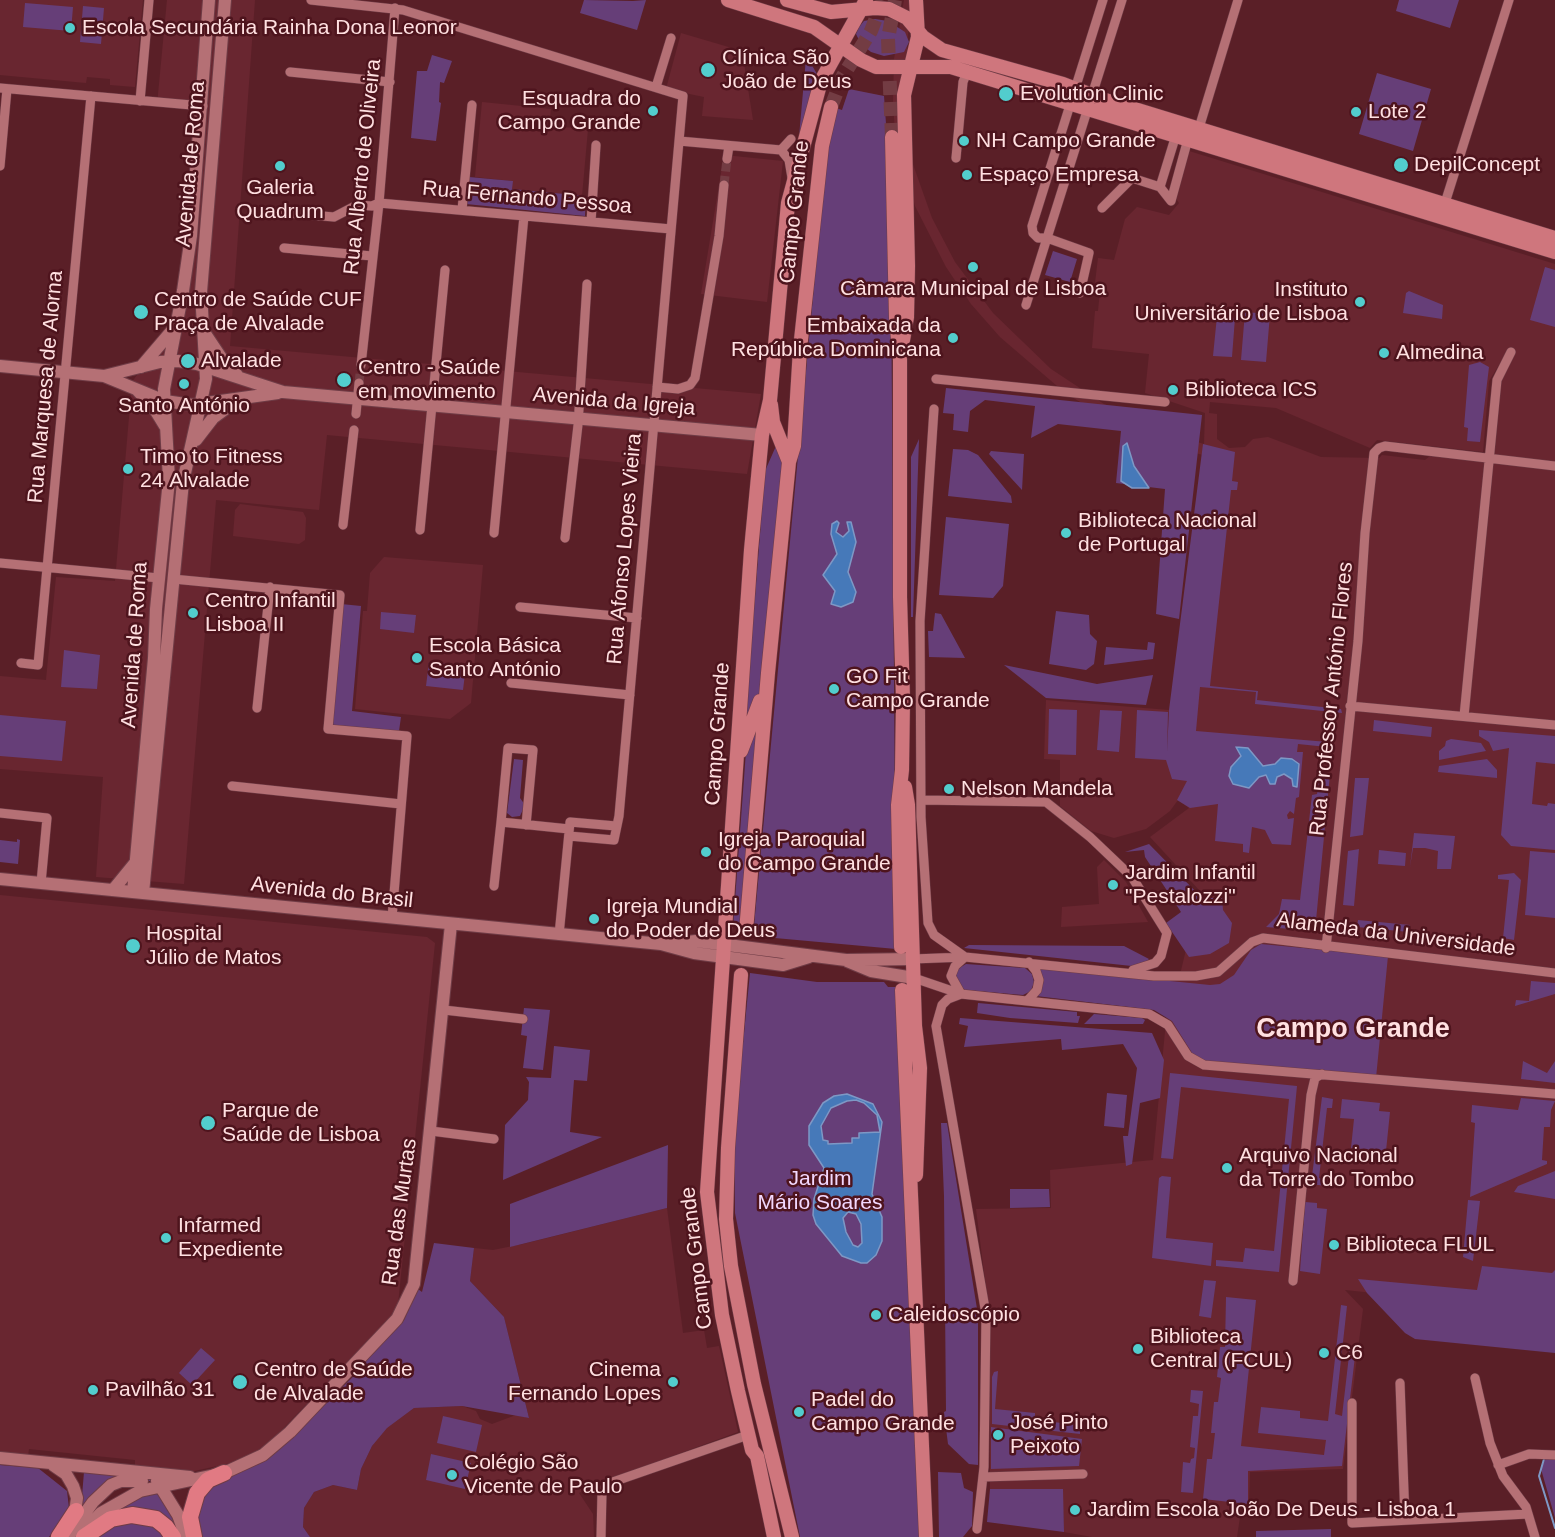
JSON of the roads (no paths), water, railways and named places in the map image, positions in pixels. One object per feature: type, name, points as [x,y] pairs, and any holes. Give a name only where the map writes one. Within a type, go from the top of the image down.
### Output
[{"type":"highway","points":[[194,1537],[190,1517],[197,1493],[208,1480],[224,1473]]},
{"type":"highway","points":[[59,1537],[76,1504]]},
{"type":"highway","points":[[84,1537],[111,1519],[132,1515],[156,1519],[173,1537]]},
{"type":"main road","name":"Avenida de Roma","points":[[138,892],[183,482],[202,404],[206,366],[201,292],[209,107],[209,0]]},
{"type":"main road","name":"Avenida de Roma","points":[[138,892],[135,863],[169,480],[165,401],[169,362],[191,236],[225,0]]},
{"type":"main road","points":[[728,0],[814,27],[871,65],[909,68],[943,66],[1072,104],[1090,102],[1198,128],[1555,238]]},
{"type":"main road","points":[[900,360],[907,317],[904,91],[918,32],[916,0]]},
{"type":"main road","points":[[793,1],[824,11],[862,5],[895,11],[911,21],[918,32],[942,50],[1076,89],[1090,102],[1182,137],[1555,252]]},
{"type":"main road","points":[[840,44],[862,5]]},
{"type":"main road","name":"Campo Grande","points":[[774,1537],[757,1456],[752,1450],[748,1435],[722,1315],[707,1192],[751,550],[762,435],[770,400],[792,182],[821,81],[840,44]]},
{"type":"main road","name":"Campo Grande","points":[[747,931],[768,673],[789,462],[794,446],[795,402],[822,147],[831,106]]},
{"type":"main road","points":[[892,137],[896,318],[900,360],[902,770],[898,805],[900,947]]},
{"type":"main road","points":[[141,367],[177,326]]},
{"type":"main road","points":[[202,330],[224,362],[245,381]]},
{"type":"main road","points":[[104,376],[169,362]]},
{"type":"main road","name":"Avenida da Igreja","points":[[169,362],[206,366],[283,392],[762,435]]},
{"type":"main road","points":[[0,366],[104,376],[165,401]]},
{"type":"main road","points":[[132,386],[154,408],[165,427]]},
{"type":"main road","name":"Avenida da Igreja","points":[[165,401],[202,404],[283,392]]},
{"type":"main road","points":[[194,443],[221,411],[244,398]]},
{"type":"main road","points":[[770,400],[778,434],[789,462]]},
{"type":"main road","points":[[761,457],[778,434],[795,402]]},
{"type":"main road","points":[[762,435],[778,434]]},
{"type":"main road","points":[[159,578],[173,579]]},
{"type":"main road","points":[[737,762],[759,706],[768,673]]},
{"type":"main road","points":[[902,770],[908,805],[920,1080],[919,1149],[913,1207]]},
{"type":"main road","points":[[113,890],[135,863]]},
{"type":"main road","name":"Avenida do Brasil","points":[[0,879],[559,935],[661,944],[696,941],[724,951]]},
{"type":"main road","name":"Rua das Murtas","points":[[79,1537],[94,1519],[113,1505],[140,1491],[224,1473],[254,1461],[276,1446],[397,1319],[414,1284],[452,924]]},
{"type":"main road","name":"Alameda da Universidade","points":[[724,951],[846,960],[913,960]]},
{"type":"main road","name":"Alameda da Universidade","points":[[846,960],[871,971],[914,978]]},
{"type":"main road","name":"Campo Grande","points":[[741,975],[728,1148],[726,1219],[731,1266],[754,1383],[792,1537]]},
{"type":"main road","points":[[902,990],[926,1537]]},
{"type":"main road","points":[[712,1114],[726,1219]]},
{"type":"main road","points":[[754,1383],[752,1400],[757,1456]]},
{"type":"main road","name":"Rua das Murtas","points":[[0,1458],[203,1478]]},
{"type":"main road","points":[[49,1464],[66,1474],[76,1504]]},
{"type":"main road","points":[[67,1537],[76,1504],[81,1467]]},
{"type":"main road","points":[[155,1474],[160,1487],[178,1515],[186,1537]]},
{"type":"main road","points":[[67,1537],[93,1502],[111,1485],[130,1480],[160,1487]]},
{"type":"street","points":[[140,101],[149,0]]},
{"type":"street","points":[[311,0],[395,8],[656,87],[671,38]]},
{"type":"street","points":[[1080,293],[1089,253],[1035,236],[1032,226],[1103,0]]},
{"type":"street","points":[[1026,304],[1122,0]]},
{"type":"street","points":[[1198,128],[1238,0]]},
{"type":"street","points":[[1445,203],[1509,0]]},
{"type":"street","name":"Rua Alberto de Oliveira","points":[[361,365],[379,203],[395,8]]},
{"type":"street","points":[[290,72],[390,82]]},
{"type":"street","points":[[956,158],[963,82],[967,72]]},
{"type":"street","name":"Rua Afonso Lopes Vieira","points":[[616,826],[630,695],[683,96],[656,87]]},
{"type":"street","points":[[0,166],[4,88],[209,107]]},
{"type":"street","name":"Rua Marquesa de Alorna","points":[[21,663],[38,665],[91,96]]},
{"type":"street","points":[[462,210],[472,105]]},
{"type":"street","points":[[1160,187],[1182,137]]},
{"type":"street","points":[[1102,208],[1132,178],[1160,187],[1171,201],[1182,137]]},
{"type":"street","points":[[781,150],[791,139]]},
{"type":"street","points":[[679,141],[781,150],[789,160],[792,182]]},
{"type":"street","points":[[591,222],[596,145]]},
{"type":"street","points":[[727,159],[729,146]]},
{"type":"street","points":[[657,387],[678,389],[690,385],[695,378],[719,236],[724,184]]},
{"type":"street","name":"Rua Fernando Pessoa","points":[[264,211],[334,217],[357,205],[372,206],[379,203],[671,229]]},
{"type":"street","points":[[494,533],[524,216]]},
{"type":"street","points":[[284,248],[372,256]]},
{"type":"street","points":[[420,530],[445,270]]},
{"type":"street","points":[[565,538],[579,419],[587,284]]},
{"type":"street","points":[[1464,716],[1497,378],[1511,352]]},
{"type":"street","points":[[936,379],[1165,402]]},
{"type":"street","points":[[356,414],[359,382]]},
{"type":"street","points":[[934,409],[920,621],[922,800],[928,923],[934,935],[965,957],[955,966],[951,976],[961,994],[948,999],[942,1005],[936,1026],[985,1301],[983,1477],[976,1529]]},
{"type":"street","points":[[343,525],[354,430]]},
{"type":"street","name":"Rua Professor António Flores","points":[[1326,948],[1358,641],[1357,628],[1374,453],[1384,446],[1490,459]]},
{"type":"street","points":[[1490,459],[1555,466]]},
{"type":"street","points":[[0,563],[159,578]]},
{"type":"street","points":[[173,579],[340,595],[328,729],[407,736],[392,918]]},
{"type":"street","points":[[257,708],[270,587]]},
{"type":"street","points":[[520,607],[636,618]]},
{"type":"street","points":[[511,683],[630,695]]},
{"type":"street","points":[[1350,706],[1555,724]]},
{"type":"street","points":[[494,886],[508,748],[533,750],[526,825]]},
{"type":"street","points":[[232,786],[401,804]]},
{"type":"street","points":[[922,800],[1046,802],[1090,837],[1132,877],[1167,933],[1161,956],[1155,963],[1144,968],[1121,970]]},
{"type":"street","points":[[0,813],[47,818],[41,883]]},
{"type":"street","points":[[501,822],[526,825],[569,832],[614,840],[616,826],[570,822],[569,832],[559,935]]},
{"type":"street","name":"Alameda da Universidade","points":[[913,960],[965,957],[1121,970],[1167,977],[1208,975],[1221,970],[1251,942],[1260,938],[1303,942],[1326,948],[1555,973]]},
{"type":"street","points":[[1028,1000],[1036,990],[1039,980],[1029,962]]},
{"type":"street","name":"Alameda da Universidade","points":[[914,978],[961,994],[1147,1013],[1168,1025],[1186,1053],[1197,1063],[1279,1072],[1555,1094]]},
{"type":"street","points":[[444,1010],[523,1019]]},
{"type":"street","points":[[1279,1072],[1304,1078],[1309,1085],[1311,1095]]},
{"type":"street","points":[[1293,1281],[1311,1095],[1315,1078],[1322,1074]]},
{"type":"street","points":[[430,1131],[494,1139]]},
{"type":"street","points":[[1475,1378],[1490,1443],[1498,1465],[1528,1514],[1535,1537]]},
{"type":"street","points":[[1400,1383],[1405,1519]]},
{"type":"street","points":[[1352,1403],[1352,1523],[1528,1514]]},
{"type":"street","points":[[601,1537],[602,1492],[607,1484],[748,1435]]},
{"type":"street","points":[[1498,1465],[1529,1454],[1555,1455]]},
{"type":"street","points":[[983,1477],[1083,1474]]},
{"type":"water","points":[[1127,443],[1134,466],[1149,488],[1132,488],[1121,481],[1123,446]]},
{"type":"water","points":[[837,521],[839,523],[836,532],[843,537],[849,531],[847,522],[851,522],[856,542],[848,572],[856,592],[853,602],[841,607],[831,604],[835,591],[823,575],[837,554],[831,534],[832,524]]},
{"type":"water","points":[[1236,747],[1248,748],[1263,766],[1275,764],[1281,758],[1292,759],[1299,764],[1297,787],[1293,786],[1292,779],[1284,774],[1277,777],[1275,784],[1270,784],[1266,775],[1259,777],[1249,788],[1233,784],[1229,776],[1231,767],[1241,756]]},
{"type":"water","points":[[847,1094],[873,1104],[882,1122],[872,1194],[882,1217],[882,1241],[876,1255],[867,1263],[842,1256],[816,1224],[813,1215],[814,1199],[824,1168],[809,1145],[809,1126],[823,1103],[834,1096]],"holes":[[[856,1100],[864,1103],[877,1115],[880,1132],[859,1133],[859,1138],[852,1138],[852,1143],[828,1144],[828,1141],[823,1140],[821,1126],[831,1108]],[[848,1212],[856,1214],[861,1224],[862,1243],[858,1247],[853,1245],[846,1232],[843,1218]]]},
{"type":"waterway","points":[[1544,1459],[1539,1476],[1555,1528]]},
{"type":"tunnel","points":[[831,107],[843,76],[871,31],[883,0]]},
{"type":"tunnel","points":[[892,137],[888,39],[895,0]]},
{"type":"tunnel","points":[[724,185],[727,159]]},
{"type":"tunnel","points":[[359,383],[361,365]]},
{"type":"place","name":"Escola Secundária Rainha Dona Leonor","points":[[70,28]]},
{"type":"place","name":"Clínica São João de Deus","points":[[708,70]]},
{"type":"place","name":"Evolution Clinic","points":[[1006,94]]},
{"type":"place","name":"Esquadra do Campo Grande","points":[[653,111]]},
{"type":"place","name":"Lote 2","points":[[1356,112]]},
{"type":"place","name":"NH Campo Grande","points":[[964,141]]},
{"type":"place","name":"DepilConcept","points":[[1401,165]]},
{"type":"place","name":"Galeria Quadrum","points":[[280,166]]},
{"type":"place","name":"Espaço Empresa","points":[[967,175]]},
{"type":"place","name":"Câmara Municipal de Lisboa","points":[[973,267]]},
{"type":"place","name":"Instituto Universitário de Lisboa","points":[[1360,302]]},
{"type":"place","name":"Centro de Saúde CUF Praça de Alvalade","points":[[141,312]]},
{"type":"place","name":"Embaixada da República Dominicana","points":[[953,338]]},
{"type":"place","name":"Almedina","points":[[1384,353]]},
{"type":"place","name":"Alvalade","points":[[188,361]]},
{"type":"place","name":"Centro - Saúde em movimento","points":[[344,380]]},
{"type":"place","name":"Santo António","points":[[184,384]]},
{"type":"place","name":"Biblioteca ICS","points":[[1173,390]]},
{"type":"place","name":"Timo to Fitness 24 Alvalade","points":[[128,469]]},
{"type":"place","name":"Biblioteca Nacional de Portugal","points":[[1066,533]]},
{"type":"place","name":"Centro Infantil Lisboa II","points":[[193,613]]},
{"type":"place","name":"Escola Básica Santo António","points":[[417,658]]},
{"type":"place","name":"GO Fit Campo Grande","points":[[834,689]]},
{"type":"place","name":"Nelson Mandela","points":[[949,789]]},
{"type":"place","name":"Igreja Paroquial do Campo Grande","points":[[706,852]]},
{"type":"place","name":"Jardim Infantil \"Pestalozzi\"","points":[[1113,885]]},
{"type":"place","name":"Igreja Mundial do Poder de Deus","points":[[594,919]]},
{"type":"place","name":"Hospital Júlio de Matos","points":[[133,946]]},
{"type":"place","name":"Parque de Saúde de Lisboa","points":[[208,1123]]},
{"type":"place","name":"Arquivo Nacional da Torre do Tombo","points":[[1227,1168]]},
{"type":"place","name":"Infarmed Expediente","points":[[166,1238]]},
{"type":"place","name":"Biblioteca FLUL","points":[[1334,1245]]},
{"type":"place","name":"Caleidoscópio","points":[[876,1315]]},
{"type":"place","name":"Biblioteca Central (FCUL)","points":[[1138,1349]]},
{"type":"place","name":"C6","points":[[1324,1353]]},
{"type":"place","name":"Centro de Saúde de Alvalade","points":[[240,1382]]},
{"type":"place","name":"Cinema Fernando Lopes","points":[[673,1382]]},
{"type":"place","name":"Pavilhão 31","points":[[93,1390]]},
{"type":"place","name":"Padel do Campo Grande","points":[[799,1412]]},
{"type":"place","name":"José Pinto Peixoto","points":[[998,1435]]},
{"type":"place","name":"Colégio São Vicente de Paulo","points":[[452,1475]]},
{"type":"place","name":"Jardim Escola João De Deus - Lisboa 1","points":[[1075,1510]]},
{"type":"district","name":"Campo Grande","points":[[1353,1030]]},
{"type":"park label","name":"Jardim Mário Soares","points":[[820,1191]]}]
